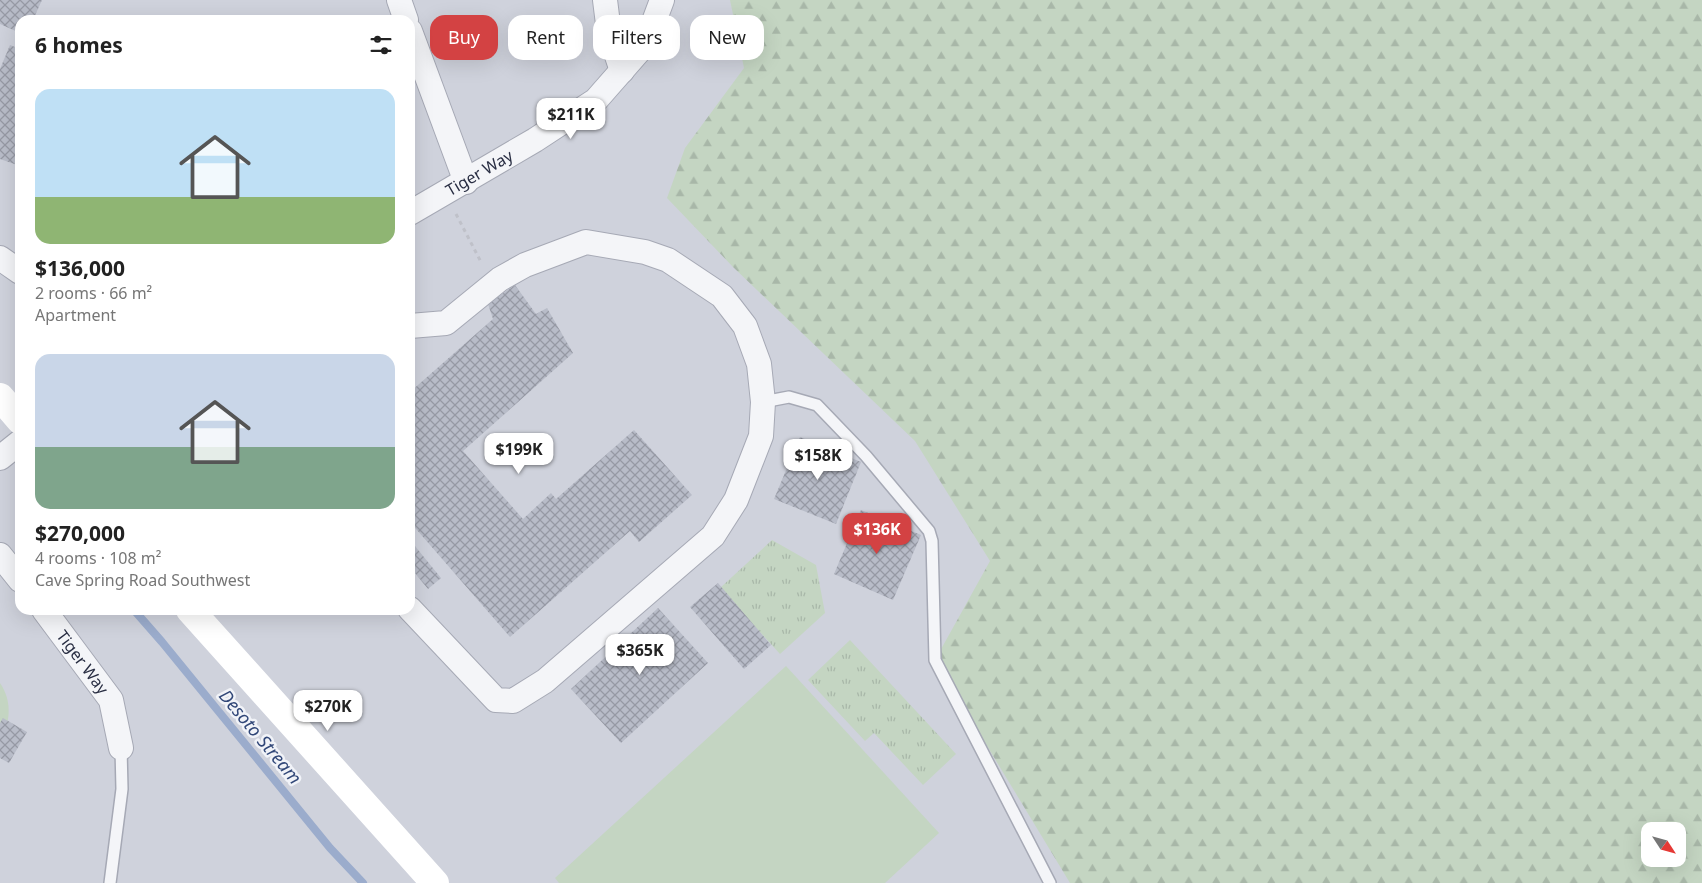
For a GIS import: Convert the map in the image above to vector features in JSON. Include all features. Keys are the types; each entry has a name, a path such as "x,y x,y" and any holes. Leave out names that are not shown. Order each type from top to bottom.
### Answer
{"street":[{"path":"399,0 404,15"},
{"path":"604,0 609,32 622,71"},
{"name":"Tiger Way","path":"415,210 466,182 596,100 646,43 662,0"},
{"path":"415,44 466,182"},
{"path":"415,326 446,323 500,279 525,265 586,242 645,252 668,260 722,296 745,326 759,364 763,402 761,436 736,500 713,536 545,681 513,701 496,700 415,614"},
{"path":"0,258 15,268"},
{"path":"0,397 15,414"},
{"path":"0,458 15,446"},
{"path":"0,556 15,574"},
{"name":"Tiger Way","path":"48,615 111,700 121,748"},
{"path":"194,615 435,883"}],"lane":[{"path":"763,402 789,397 817,405 866,456 929,531 932,541 935,660 1050,883"},
{"path":"110,883 122,789 121,748"}],"path":[{"path":"452,208 482,265"}],"shaded area":[{"path":"0,0 1702,0 1702,883 0,883"}],"green space":[{"path":"730,0 1702,0 1702,883 1070,883 935,660 990,561 915,441 733,267 667,198 685,148 744,68 742,60 764,60 764,15 733,15"},
{"path":"772,540 816,565 825,613 780,654 720,588"},
{"path":"850,640 956,754 923,785 874,733 865,741 808,680"},
{"path":"786,666 939,833 885,883 559,883 555,878"},
{"path":"0,683 7,698 9,713 0,743"}],"building":[{"path":"0,0 42,0 35,15 15,15 15,31 0,24"},
{"path":"10,45 15,47 15,164 0,159 0,69"},
{"path":"515,285 536,314 547,308 573,353 463,451 523,519 551,493 556,499 634,430 692,495 639,542 630,531 510,637 415,528 415,388 493,319 488,304"},
{"path":"800,437 861,462 836,524 774,499"},
{"path":"861,510 921,535 893,600 834,574"},
{"path":"415,546 441,578 428,589 415,573"},
{"path":"718,583 771,645 744,669 690,607"},
{"path":"658,608 708,663 621,743 571,689"},
{"path":"3,718 27,732 9,763 0,758 0,723"}],"waterway":[{"name":"Desoto Stream","path":"138,615 330,848 363,883"}]}
